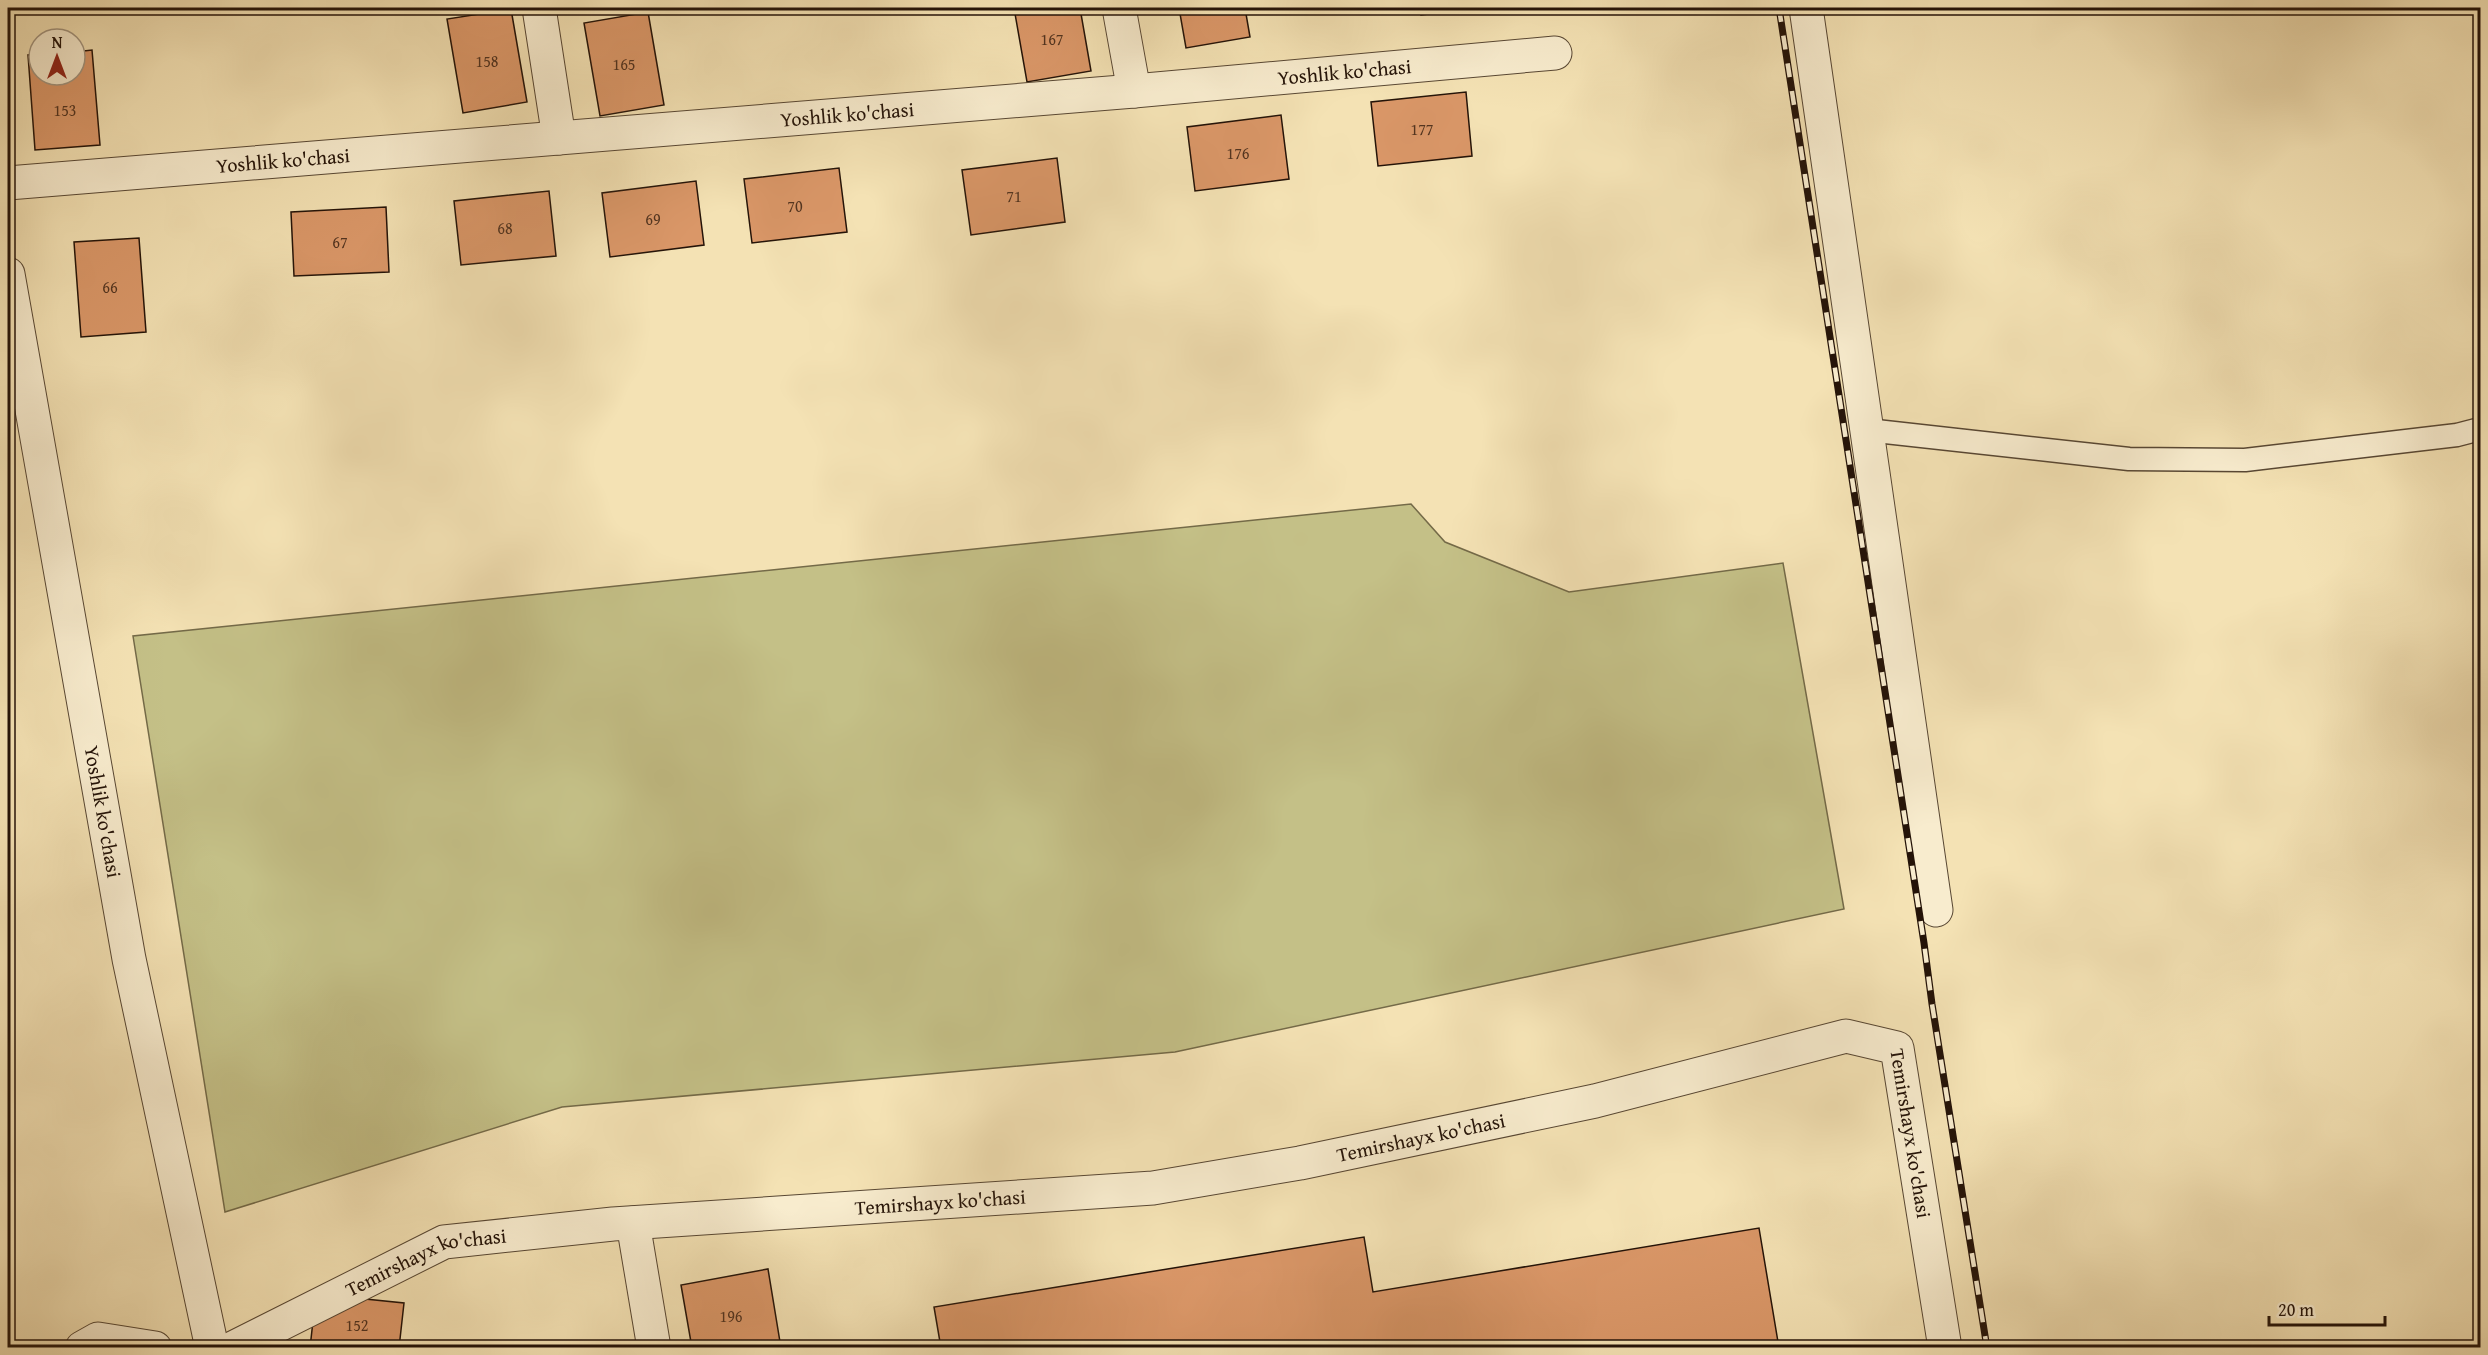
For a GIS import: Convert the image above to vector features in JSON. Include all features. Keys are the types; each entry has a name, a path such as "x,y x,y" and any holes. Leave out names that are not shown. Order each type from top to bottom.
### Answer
{"street":[{"path":"539,8 559,138"},
{"path":"1119,8 1134,91"},
{"path":"1806,8 1936,910"},
{"name":"Yoshlik ko'chasi","path":"8,183 1134,91 1555,53"},
{"name":"Yoshlik ko'chasi","path":"8,274 129,959 212,1347"},
{"name":"Temirshayx ko'chasi","path":"233,1347 444,1242 633,1222 1153,1188 1300,1163 1595,1101 1846,1036 1897,1048 1945,1347"},
{"path":"633,1222 654,1347"},
{"path":"81,1347 98,1339 154,1347"}],"lane":[{"path":"1867,430 2129,459 2245,460 2457,435 2481,429"}],"shaded area":[{"path":"1411,504 1445,542 1569,592 1783,563 1844,909 1175,1052 562,1107 225,1212 133,636"}],"building":[{"path":"1014,8 1080,8 1091,71 1027,82"},
{"path":"1179,8 1245,8 1250,37 1186,48"},
{"path":"1420,8 1482,8 1421,15"},
{"path":"511,9 527,102 463,113 447,19"},
{"path":"648,12 664,105 600,116 584,23"},
{"path":"92,50 100,145 35,150 30,87 87,87 87,51"},
{"path":"1466,92 1472,156 1378,166 1371,102"},
{"path":"1281,115 1289,179 1195,191 1187,127"},
{"path":"1057,158 1065,222 971,235 962,170"},
{"path":"839,168 847,232 752,243 744,179"},
{"path":"696,181 704,245 610,257 602,193"},
{"path":"549,191 556,256 461,265 454,201"},
{"path":"386,207 389,272 294,276 291,212"},
{"path":"139,238 146,332 81,337 74,242"},
{"path":"1759,1228 1779,1348 941,1348 934,1307 1364,1237 1373,1292"},
{"path":"768,1269 781,1348 692,1348 681,1285"},
{"path":"316,1294 404,1303 399,1348 310,1348"}],"railway":[{"path":"1779,8 1987,1348"}]}
